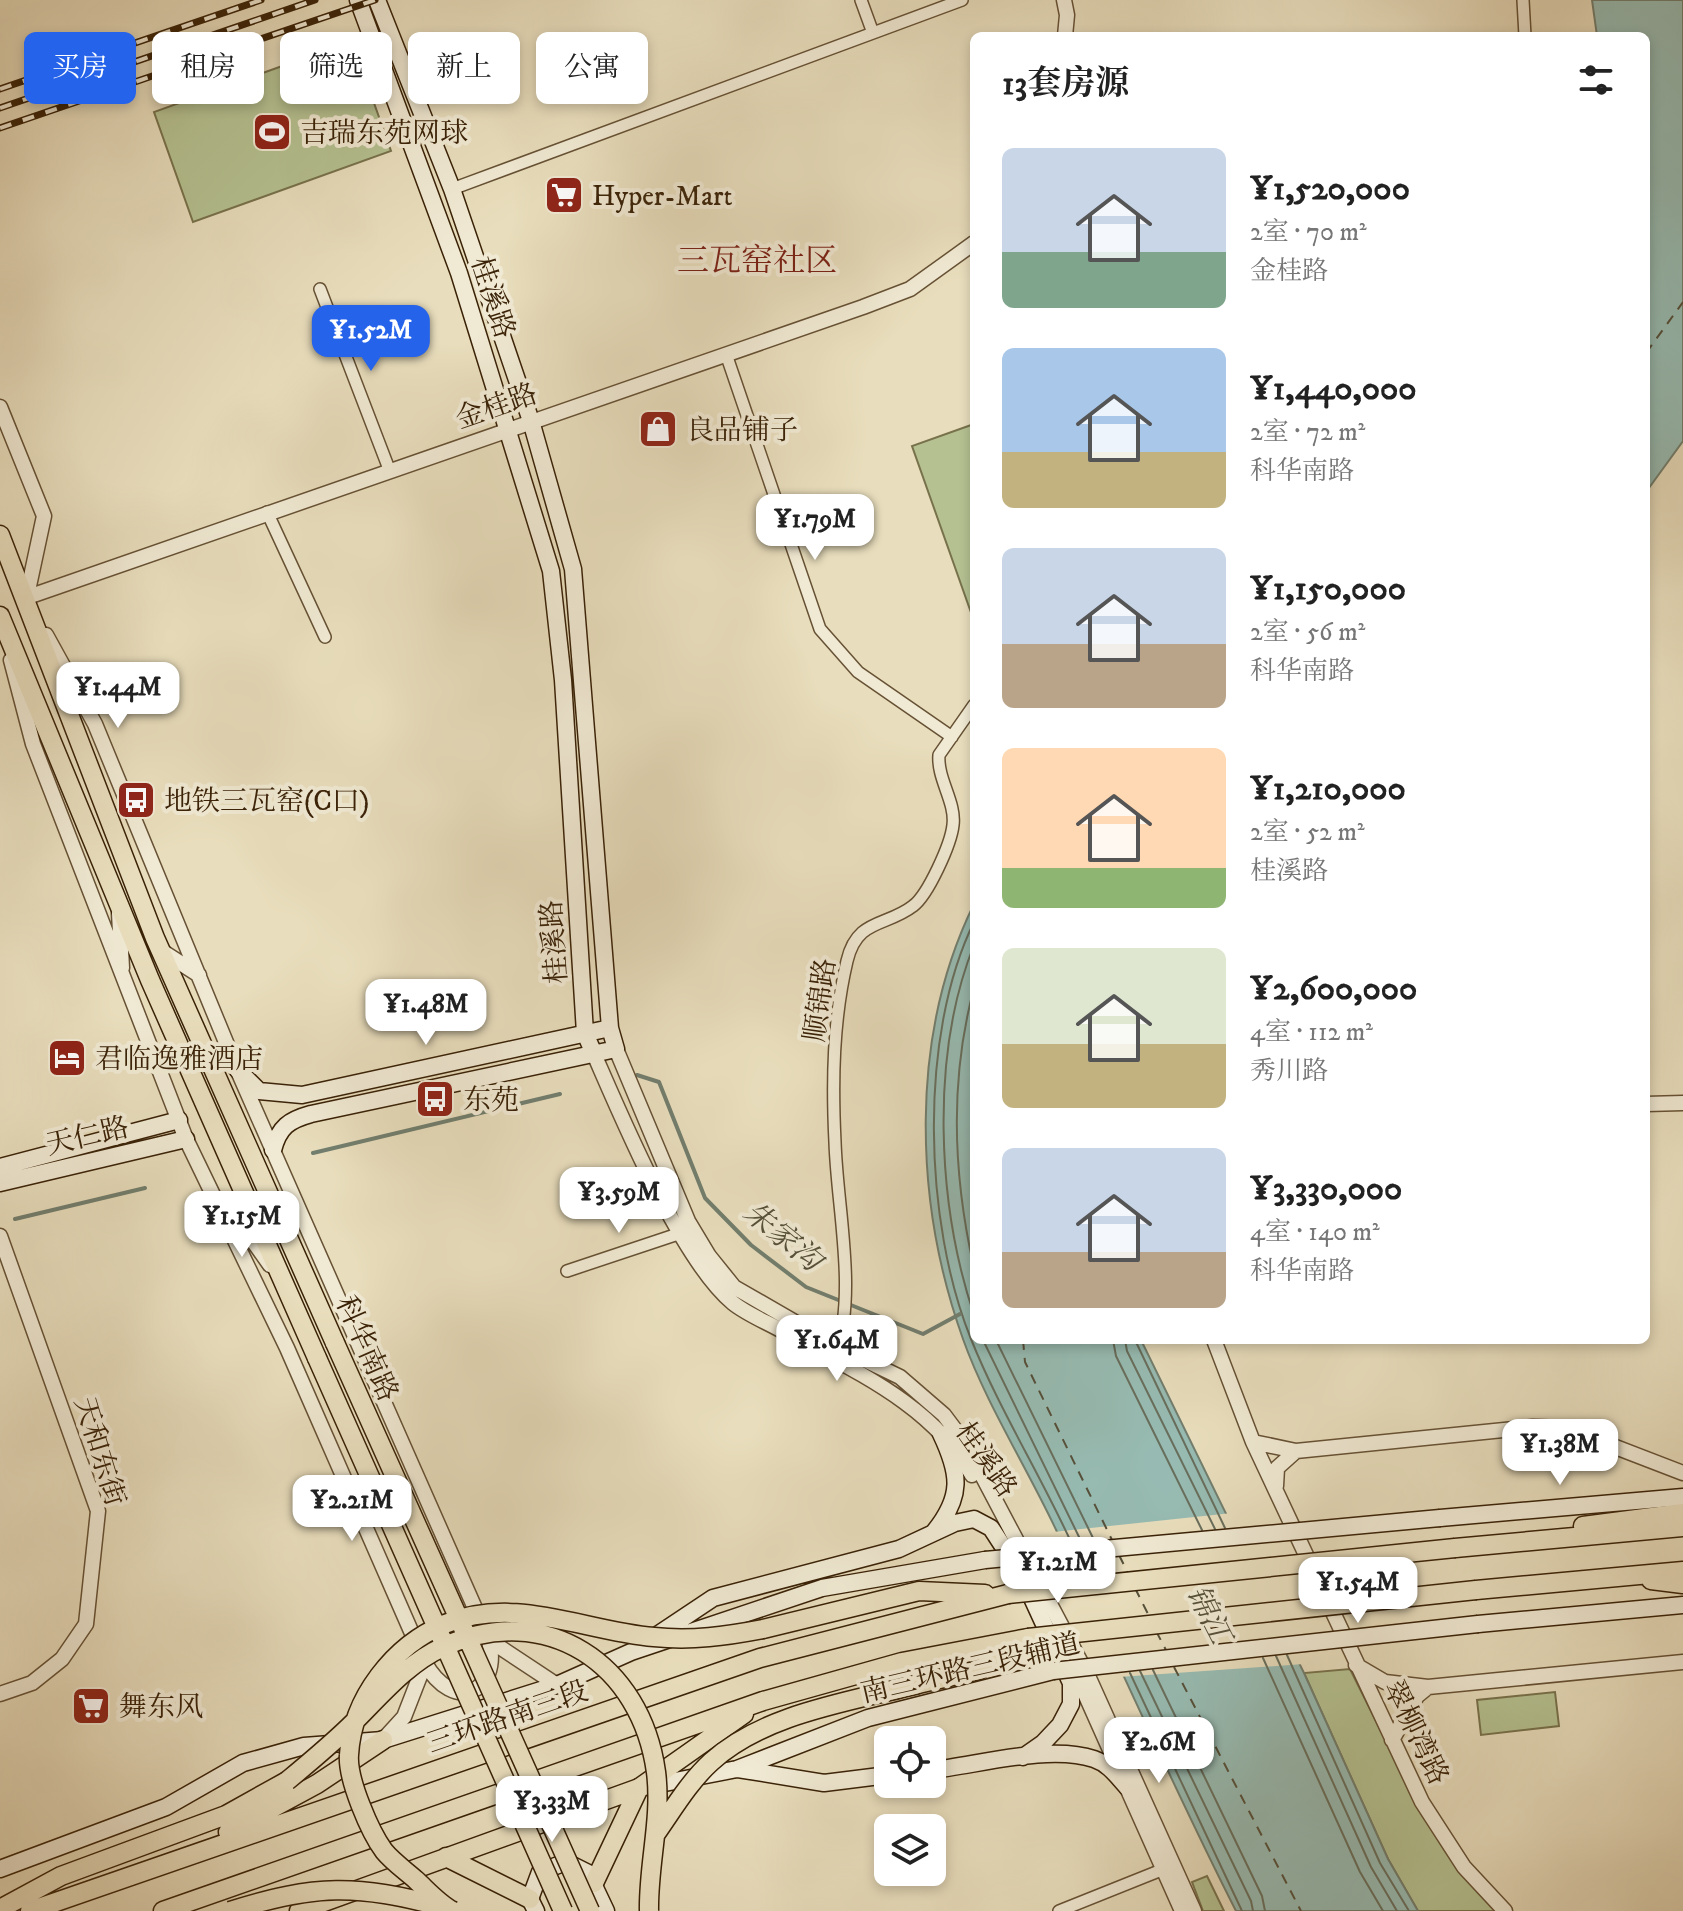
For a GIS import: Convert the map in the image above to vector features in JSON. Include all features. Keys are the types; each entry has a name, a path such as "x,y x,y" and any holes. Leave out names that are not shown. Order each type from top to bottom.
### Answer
{"main road":[{"name":"桂溪路","path":"358,0 459,273 510,428 551,571 563,680 585,1033 594,1054"},
{"name":"桂溪路","path":"377,0 452,189 531,421 573,569 610,1028 616,1049"},
{"name":"科华南路","path":"0,535 160,950 590,1911"},
{"name":"科华南路","path":"0,618 119,904 563,1911"},
{"path":"237,1069 259,1091 302,1095 610,1028"},
{"path":"273,1150 277,1134 287,1122 298,1117 616,1049"},
{"name":"天仁路","path":"0,1167 179,1120"},
{"name":"天仁路","path":"0,1183 186,1139"},
{"path":"930,1537 944,1519 957,1491 955,1464 941,1434"},
{"path":"0,1869 166,1807 243,1763 304,1746 383,1740 557,1685 631,1652 822,1588 985,1560 1683,1497"},
{"path":"1498,1544 1612,1520 1683,1513"},
{"path":"631,1652 713,1598 899,1549 955,1523 974,1519 991,1528 1021,1574 1071,1683 1071,1704 1060,1725 1043,1743 1023,1757"},
{"path":"450,1910 386,1853 370,1829 348,1757 367,1694 384,1668 411,1644 444,1624 480,1613 516,1611 651,1637 699,1640 763,1629 919,1591 1008,1594 1683,1527"},
{"path":"163,1911 763,1701 902,1662 1028,1638 1683,1571"},
{"path":"1628,1577 1683,1584"},
{"name":"三环路南三段","path":"30,1911 760,1658 1008,1594"},
{"name":"南三环路三段辅道","path":"299,1911 639,1788 737,1769 868,1718 1053,1671 1478,1624 1683,1605"},
{"path":"0,1909 61,1876 226,1815 287,1781 411,1667 442,1647 498,1633 533,1634 561,1641 588,1653 613,1673 636,1704 648,1733 657,1775 649,1911"},
{"path":"655,1835 709,1763 728,1748 786,1720 979,1670 1028,1638"},
{"path":"594,1883 639,1788 763,1701"},
{"path":"182,1857 317,1784 383,1740"},
{"path":"946,1768 1023,1757 1069,1755 1094,1759 1110,1768 1127,1787"},
{"path":"737,1769 824,1783 874,1777"},
{"path":"446,1857 533,1905 540,1872 566,1862 578,1866 594,1883 606,1911"},
{"path":"230,1911 283,1894 326,1888 391,1893 450,1910"}],"street":[{"path":"861,0 873,33"},
{"path":"452,189 962,0"},
{"path":"1064,0 1065,32"},
{"path":"1523,0 1525,32"},
{"name":"金桂路","path":"25,598 910,289 970,246"},
{"path":"320,289 389,469"},
{"path":"726,354 820,629 858,672 952,737"},
{"path":"0,407 44,516 25,598 95,724 237,1069 489,1640 494,1663 488,1677 478,1688 459,1693 445,1689 435,1681 425,1663 287,1348 186,1139 33,744 0,618"},
{"path":"267,512 325,637"},
{"name":"顺锦路","path":"836,1353 844,1291 835,1142 834,1031 847,958 852,945 869,925 903,912 924,895 954,823 938,763 939,755 970,711"},
{"path":"119,904 123,982"},
{"path":"160,950 199,975"},
{"name":"桂溪路","path":"616,1049 688,1221 709,1256 734,1287 899,1396 964,1460 1047,1609 1182,1911"},
{"name":"桂溪路","path":"594,1054 624,1122 681,1233 704,1270 733,1303 836,1353 900,1377 944,1415 985,1478 1088,1676 1194,1911"},
{"path":"1650,1104 1683,1103"},
{"path":"290,1241 298,1206"},
{"path":"221,1213 253,1241 285,1285"},
{"path":"567,1271 681,1233"},
{"name":"天和东街","path":"0,1236 98,1511 86,1624 62,1659 32,1683 0,1694"},
{"name":"翠柳湾路","path":"1216,1344 1253,1442 1355,1665 1422,1802 1464,1867 1505,1911"},
{"path":"1253,1442 1296,1451 1533,1427 1566,1428 1683,1473"},
{"path":"1276,1491 1277,1468 1296,1451"},
{"path":"489,1640 557,1685"},
{"path":"1355,1665 1385,1682 1428,1687 1683,1662"},
{"path":"383,1740 404,1717 425,1663"},
{"path":"1392,1740 1417,1696 1428,1687"},
{"path":"1059,1911 1164,1869"}],"green space":[{"name":"吉瑞东苑网球","path":"280,67 280,104 374,104 391,151 193,222 154,112 176,104 264,104 264,73"},
{"path":"970,425 970,610 912,446"},
{"path":"1350,1669 1400,1769 1497,1911 1418,1911 1388,1859 1304,1673"},
{"path":"1555,1692 1559,1726 1481,1735 1477,1700"},
{"path":"1207,1876 1224,1911 1203,1911 1192,1882"}],"water":[{"path":"1592,0 1683,0 1683,441 1650,486 1650,32 1596,32"},
{"name":"锦江","path":"970,914 970,1344 1143,1344 1304,1673 1388,1859 1418,1911 1236,1911 1058,1534 972,1363 947,1286 935,1232 928,1176 926,1120 929,1064 938,1008 953,955"}],"pier":[{"path":"1232,1513 1304,1664 1119,1677 1053,1532"}],"waterway":[{"name":"朱家沟","path":"637,1075 659,1082 705,1198 751,1245 806,1287 923,1334 960,1314"},
{"name":"朱家沟","path":"313,1153 560,1094"},
{"name":"朱家沟","path":"15,1219 145,1188"}],"ferry route":[{"path":"1650,347 1683,302"},
{"path":"1023,1344 1025,1362 1113,1542"},
{"path":"1119,1555 1129,1575"},
{"path":"1135,1588 1150,1618"},
{"path":"1156,1631 1166,1650"},
{"path":"1174,1667 1301,1911"}],"railway":[{"path":"0,89 261,0"},
{"path":"0,108 315,0"},
{"path":"0,128 375,0"}],"place":[{"name":"吉瑞东苑网球","path":"272,132"},
{"name":"Hyper-Mart","path":"564,195"},
{"name":"良品铺子","path":"658,429"},
{"name":"地铁三瓦窑(C口)","path":"136,800"},
{"name":"君临逸雅酒店","path":"67,1058"},
{"name":"东苑","path":"435,1099"},
{"name":"舞东风","path":"91,1706"}],"district":[{"name":"三瓦窑社区","path":"757,260"}]}
